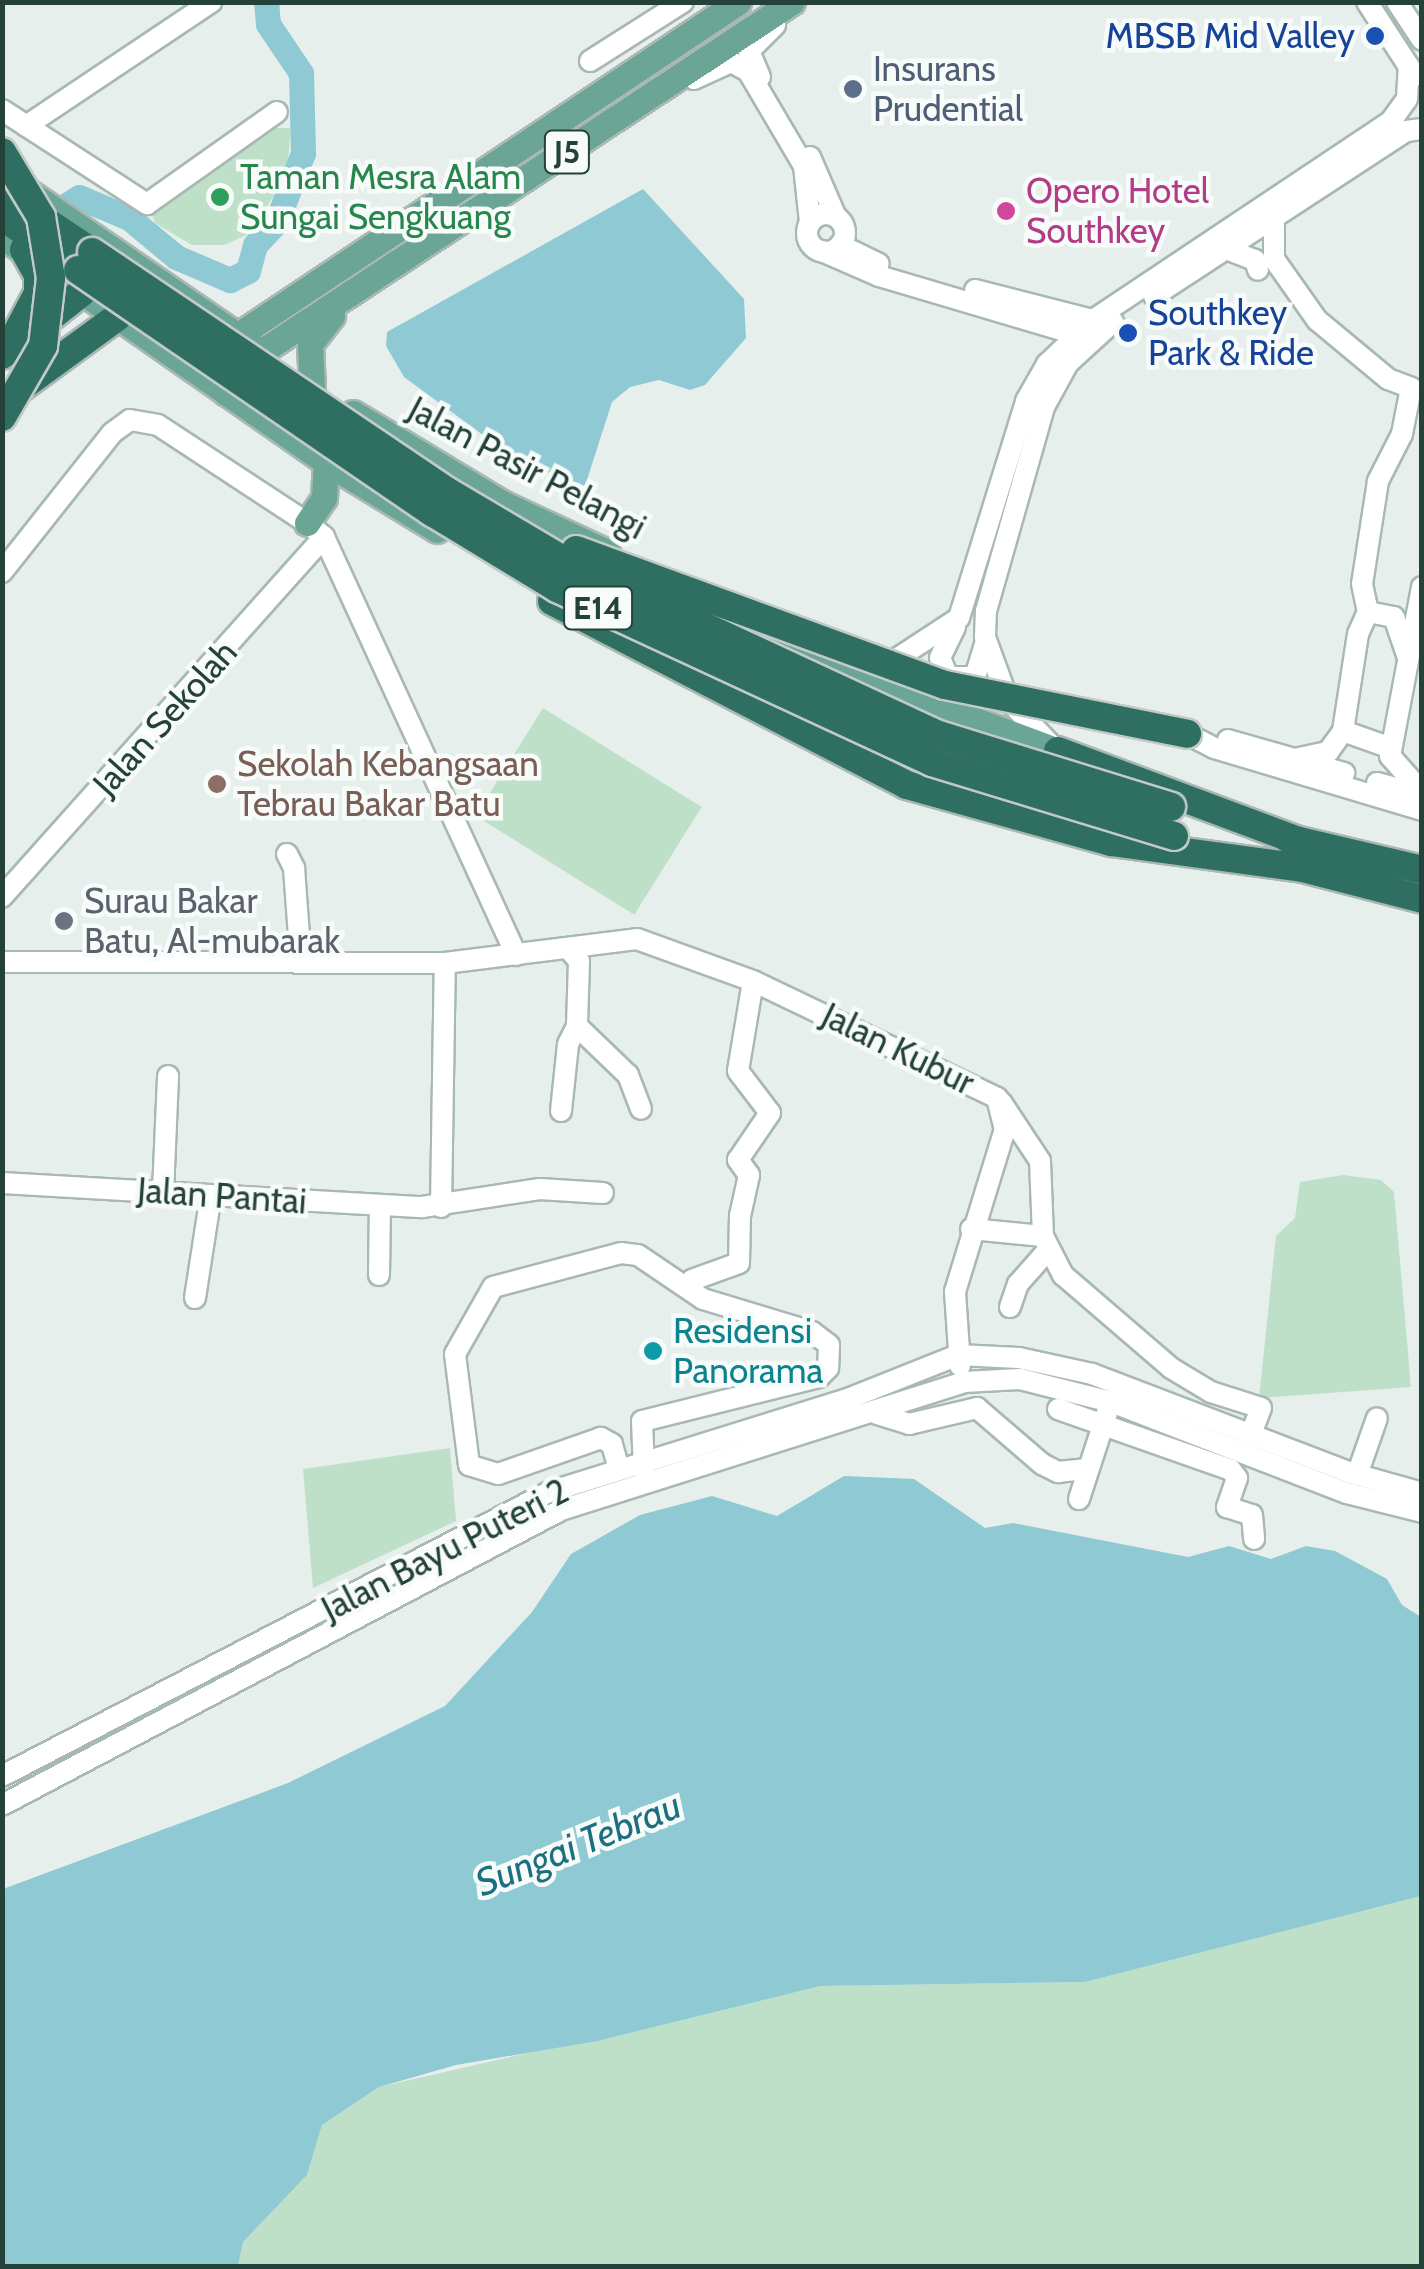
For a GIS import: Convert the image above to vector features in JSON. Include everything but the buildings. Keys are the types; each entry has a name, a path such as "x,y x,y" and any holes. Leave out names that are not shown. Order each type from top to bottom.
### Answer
{"highway":[{"path":"2,152 41,218 52,278 43,346 2,417"},
{"name":"E14","path":"7,182 508,528 760,656 939,735 1171,807 1422,899"},
{"name":"E14","path":"2,216 432,512 557,588 932,762 1174,836 1422,870"},
{"path":"3,354 38,293 38,275 13,243"},
{"path":"3,354 72,286 115,251"},
{"path":"2,400 117,317 152,276"},
{"path":"508,528 724,600 945,685 1186,734"},
{"path":"552,601 907,785 1111,842 1303,855"},
{"path":"1058,751 1303,855"}],"main road":[{"name":"J5","path":"200,375 236,332 738,2"},
{"name":"J5","path":"226,393 262,352 792,2"},
{"name":"Jalan Pasir Pelangi","path":"7,182 236,332 312,388 502,503 862,678 1058,751"},
{"path":"13,243 326,462 552,601"},
{"path":"312,388 307,353 313,336 374,280"},
{"path":"208,314 242,312 301,288"},
{"path":"316,530 324,498 326,462"}],"street":[{"path":"26,126 210,2"},
{"path":"590,61 683,2"},
{"path":"804,2 749,51 828,190 846,232 831,248"},
{"path":"1367,2 1422,86"},
{"path":"1398,2 1422,40"},
{"path":"658,92 730,62 748,71 804,166 810,222 808,241 901,270 1093,320"},
{"path":"1409,66 1408,99 1392,121 1093,320 1046,364 1026,401 960,618 940,658 948,676 963,681 979,674 1044,407 1068,363 1099,332 1406,131 1422,129"},
{"path":"2,110 147,204 277,112"},
{"path":"810,222 826,213 836,216"},
{"path":"1274,218 1274,259 1317,320 1388,379 1411,388 1402,434 1378,482 1362,584 1368,612 1358,634 1343,731 1328,752 1299,758"},
{"path":"831,248 879,276 1075,334"},
{"path":"1226,249 1250,256 1258,270"},
{"path":"2,572 112,434 130,420 158,425 316,530 516,954"},
{"name":"Jalan Sekolah","path":"2,897 316,530"},
{"path":"1422,587 1391,748 1392,764 1422,793"},
{"path":"1368,612 1394,617 1408,662"},
{"path":"862,678 960,618"},
{"path":"985,637 1008,700 1058,751"},
{"path":"1343,731 1391,748"},
{"path":"1186,734 1299,758 1422,793"},
{"path":"1186,734 1214,748 1422,810"},
{"path":"287,854 301,963"},
{"name":"Jalan Kubur","path":"2,962 445,964 637,939 753,981 998,1098 1004,1128 955,1292 958,1355 964,1382"},
{"path":"560,1111 568,1044 577,1026 579,961 568,948"},
{"path":"441,1207 445,964"},
{"path":"692,1280 739,1263 749,1176 738,1160 770,1113 738,1071 753,981"},
{"path":"577,1026 628,1075 641,1109"},
{"path":"163,1192 168,1076"},
{"path":"998,1098 1040,1161 1046,1243 1082,1296 1170,1368 1211,1392 1261,1408 1250,1436"},
{"name":"Jalan Pantai","path":"2,1183 380,1206 441,1207 540,1189 603,1193"},
{"path":"195,1298 210,1195"},
{"path":"380,1206 380,1275"},
{"path":"972,1229 1046,1243"},
{"path":"1010,1307 1018,1284 1046,1243"},
{"path":"619,1469 612,1444 601,1438 498,1474 469,1465 455,1354 493,1287 622,1253 638,1255 702,1298 812,1332 829,1345 828,1368 818,1378 642,1421 645,1460 638,1484"},
{"name":"Jalan Bayu Puteri 2","path":"2,1776 549,1492 850,1398 958,1355 1020,1358 1092,1374 1357,1475 1422,1493"},
{"name":"Jalan Bayu Puteri 2","path":"2,1805 561,1510 876,1414 964,1382 1020,1380 1111,1402 1347,1492 1422,1512"},
{"path":"1080,1499 1086,1469 1111,1402"},
{"path":"876,1414 909,1424 977,1408 1042,1464 1058,1472 1086,1469"},
{"path":"1058,1410 1231,1470 1236,1478 1228,1507 1252,1515 1254,1539"},
{"path":"1357,1475 1376,1418"}],"green space":[{"name":"Taman Mesra Alam Sungai Sengkuang","path":"271,128 291,128 288,161 280,186 249,234 224,245 192,245 155,223 150,208"},
{"path":"543,708 702,807 634,915 476,816"},
{"path":"1343,1175 1381,1180 1394,1192 1411,1387 1259,1398 1276,1236 1295,1218 1300,1182"},
{"path":"450,1448 456,1521 313,1588 303,1469"},
{"path":"1421,1896 1421,2266 238,2266 243,2242 307,2175 322,2125 379,2087 820,1986 1085,1982"}],"water":[{"path":"643,189 744,299 746,338 705,385 690,390 659,380 630,387 612,402 585,486 520,462 404,377 386,346 387,332"},
{"name":"Sungai Tebrau","path":"844,1476 914,1479 985,1528 1013,1523 1188,1557 1229,1546 1271,1559 1306,1546 1335,1551 1387,1579 1402,1605 1421,1617 1421,1896 1085,1982 820,1986 597,2041 456,2065 379,2087 322,2125 307,2175 243,2242 238,2266 3,2266 3,1889 288,1783 445,1706 532,1612 571,1554 640,1515 712,1496 777,1516"}],"waterway":[{"path":"68,204 79,197 129,218 176,257 230,280 248,271 255,245 277,221 303,153 301,73 268,24 266,2"}],"place":[{"name":"MBSB Mid Valley","path":"1375,36"},
{"name":"Insurans Prudential","path":"853,89"},
{"name":"Taman Mesra Alam Sungai Sengkuang","path":"220,197"},
{"name":"Opero Hotel Southkey","path":"1006,211"},
{"name":"Southkey Park & Ride","path":"1128,333"},
{"name":"Sekolah Kebangsaan Tebrau Bakar Batu","path":"217,784"},
{"name":"Surau Bakar Batu, Al-mubarak","path":"64,921"},
{"name":"Residensi Panorama","path":"653,1351"}]}
